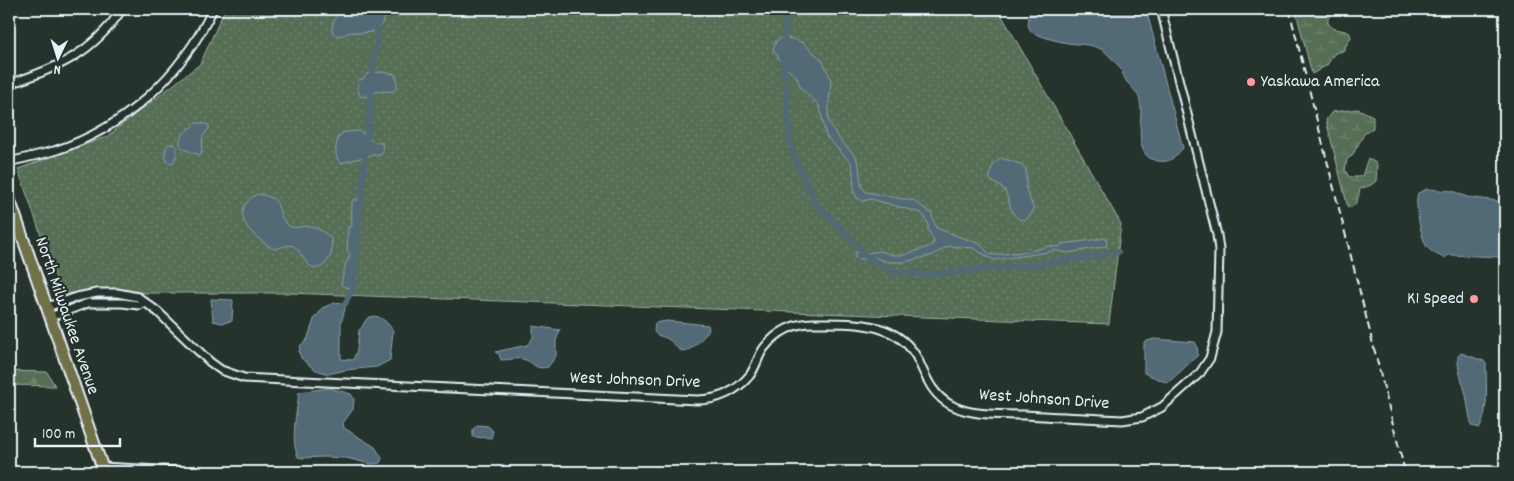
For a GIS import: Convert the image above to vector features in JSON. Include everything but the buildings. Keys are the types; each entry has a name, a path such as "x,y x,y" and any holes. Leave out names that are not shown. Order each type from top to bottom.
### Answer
{"main road":[{"name":"North Milwaukee Avenue","path":"9,198 103,470"}],"street":[{"path":"9,84 49,69 81,53 105,32 122,9"},
{"path":"9,162 53,151 72,144 114,122 138,106 164,82 179,64 192,47 213,9"},
{"name":"West Johnson Drive","path":"48,312 78,297 102,293 133,296 141,299 143,303 158,312 210,362 221,370 244,378 705,400 723,395 740,384 751,373 764,349 776,336 790,327 811,323 875,326 895,334 905,342 935,393 954,407 982,413 1122,420 1142,417 1162,407 1200,373 1210,358 1217,332 1219,250 1217,235 1161,9"},
{"path":"103,470 198,472"}],"green space":[{"path":"225,9 998,9 1121,224 1109,324 288,293 61,293 18,169 106,137 200,64"},
{"path":"1298,9 1338,9 1339,13 1332,14 1328,18 1328,23 1332,28 1349,32 1351,37 1343,51 1335,53 1327,65 1312,74 1296,12"},
{"path":"1358,109 1373,116 1373,128 1364,134 1352,156 1347,159 1345,170 1349,177 1362,176 1368,158 1377,164 1376,181 1360,189 1356,203 1348,208 1326,120 1332,112"},
{"path":"9,371 47,372 55,386 9,385"}],"water":[{"path":"341,9 389,9 379,29 367,33 349,32 345,35 338,35 334,34 332,26"},
{"path":"1030,9 1146,9 1183,148 1178,154 1166,161 1150,158 1144,152 1141,145 1141,108 1139,98 1119,67 1106,53 1097,47 1058,41 1031,32 1028,25"},
{"path":"781,38 793,39 803,43 822,60 831,79 829,123 840,140 855,156 859,165 861,186 866,192 913,200 931,213 936,228 980,244 989,254 1032,251 1048,246 1059,247 1062,244 1106,238 1107,246 1068,253 1053,250 994,260 973,248 948,246 933,255 904,262 854,257 856,252 880,251 894,255 904,255 928,247 934,243 933,238 928,230 927,221 921,213 871,199 863,201 857,198 854,192 851,163 826,136 819,105 801,88 796,76 787,69 773,50 776,41"},
{"path":"383,72 395,74 396,89 393,91 376,92 361,97 357,89 359,80 363,79 368,73"},
{"path":"196,123 209,125 209,129 203,136 201,155 186,150 180,143 182,136"},
{"path":"360,131 374,142 382,143 383,151 381,155 372,155 341,163 336,155 338,137 344,132"},
{"path":"168,144 175,145 177,152 174,162 168,163 165,154"},
{"path":"1001,158 1020,164 1026,169 1026,189 1034,210 1027,219 1020,220 1016,217 1004,189 990,180 992,167"},
{"path":"1427,189 1453,191 1467,197 1505,202 1505,257 1449,255 1444,258 1429,249 1420,229 1417,204 1418,193"},
{"path":"257,194 267,196 276,202 283,220 288,225 295,228 314,227 331,238 332,249 328,261 319,268 315,268 306,262 293,246 274,249 251,232 243,217 243,209 248,201"},
{"path":"354,199 363,202 361,220 357,228 360,231 358,251 354,259 357,261 357,268 350,288 344,287 341,284 346,262 350,255 347,250 348,228 352,226 352,202"},
{"path":"211,299 233,300 232,321 222,323 213,321"},
{"path":"334,303 345,304 341,323 341,359 353,360 357,350 359,330 366,320 374,316 385,321 393,331 390,360 377,367 328,374 314,369 301,358 300,346 307,340 315,317 322,308"},
{"path":"667,321 708,325 709,330 692,348 684,351 680,350 668,339 654,332 655,323"},
{"path":"533,326 560,330 556,341 556,356 548,367 538,367 523,359 501,360 499,354 495,352 527,345 533,338"},
{"path":"1154,339 1195,342 1198,355 1168,383 1144,373 1144,342"},
{"path":"1461,353 1484,361 1486,364 1486,405 1480,428 1472,426 1458,366 1458,356"},
{"path":"330,388 351,394 354,399 353,409 343,423 344,428 375,447 382,458 380,463 371,464 346,458 298,457 294,433 299,392"},
{"path":"477,425 488,426 493,431 491,438 473,437 473,429"}],"waterway":[{"path":"345,304 353,287 379,9"},
{"path":"784,46 786,9"},
{"path":"783,56 793,154 814,201 866,256 884,267 897,272 928,275 1040,264 1118,252"}],"railway":[{"path":"1289,9 1405,472"}],"place":[{"name":"Yaskawa America","path":"1251,82"},
{"name":"K1 Speed","path":"1474,299"}]}
